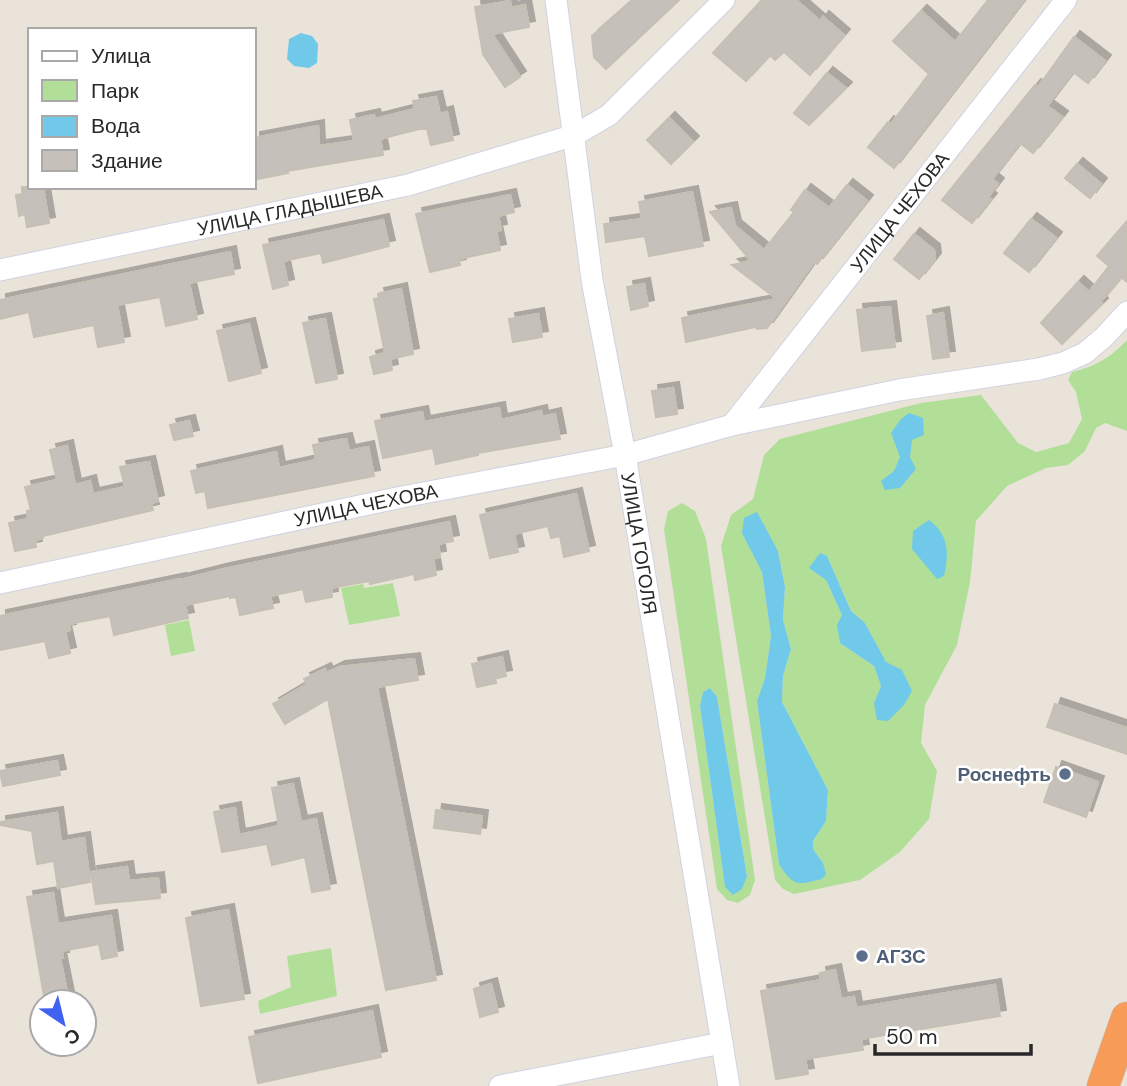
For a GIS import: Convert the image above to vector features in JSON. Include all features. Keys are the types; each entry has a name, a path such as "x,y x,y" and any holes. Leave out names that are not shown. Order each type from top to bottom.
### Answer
{"highway":[{"path":"1103,1086 1127,1018"}],"street":[{"name":"УЛИЦА ГОГОЛЯ","path":"556,0 593,280 625,455 729,1086"},
{"name":"УЛИЦА ГЛАДЫШЕВА","path":"0,270 408,185 575,135 609,115 724,0"},
{"name":"УЛИЦА ЧЕХОВА","path":"732,425 1066,0"},
{"name":"УЛИЦА ЧЕХОВА","path":"0,583 397,498 625,455 732,425 898,390 1063,363 1085,353 1127,312"},
{"path":"500,1086 722,1043"}],"green space":[{"path":"1127,340 1127,431 1105,423 1096,428 1085,451 1068,465 1046,468 1007,486 976,521 970,582 957,645 925,705 921,743 937,771 929,819 900,852 860,880 794,894 783,889 775,880 721,546 731,515 753,499 764,455 780,439 921,403 981,395 1018,443 1036,452 1069,443 1082,419 1076,392 1068,380 1072,372 1102,360","holes":["778,551 785,587 783,620 791,649 783,676 782,702 828,790 826,821 813,841 813,849 823,863 779,864 757,701 765,678 771,636 762,572","827,556 851,611 865,623 886,663 902,671 874,703 881,686 874,666 840,643 842,615 826,580"]},
{"path":"682,503 695,511 706,539 755,880 750,895 738,903 727,900 717,889 664,529 668,511","holes":["710,688 717,697 747,876 734,895 725,887 700,706 703,692"]},
{"path":"393,583 400,616 349,625 341,588 363,584 364,588"},
{"path":"189,620 195,651 171,656 165,625"},
{"path":"331,948 337,996 260,1014 258,1001 291,987 287,956"}],"water":[{"path":"301,33 312,36 318,44 317,63 309,68 294,66 287,59 289,39"},
{"path":"909,413 923,418 924,435 912,440 910,457 916,469 900,488 885,490 881,481 894,471 900,457 891,433"},
{"path":"757,512 778,551 785,587 783,620 791,649 783,676 782,702 828,790 826,821 813,841 813,849 823,863 826,874 822,879 802,883 788,877 779,864 757,701 765,678 771,636 762,572 742,533 744,518"},
{"path":"929,520 936,526 946,545 944,576 937,579 912,549 913,531"},
{"path":"820,553 827,556 851,611 865,623 886,662 902,670 912,691 904,705 888,721 877,720 874,703 881,686 874,666 840,643 837,625 842,615 826,580 809,568"},
{"path":"710,688 717,697 747,876 742,889 733,895 725,887 700,706 703,692"}],"building":[{"path":"633,0 679,0 606,69 594,57 592,36"},
{"path":"762,0 796,0 820,21 823,17 844,35 810,75 784,52 775,60 770,55 746,81 713,53"},
{"path":"988,0 1024,0 894,168 868,147 888,122 891,124 929,74 893,41 921,11 955,42"},
{"path":"510,1 511,8 525,5 529,27 492,34 520,77 505,87 483,54 475,7"},
{"path":"1074,37 1105,61 1088,83 1073,72 1047,106 1062,117 1033,153 1020,143 992,179 998,184 988,197 991,199 972,223 942,200 1035,85 1038,87"},
{"path":"827,73 846,88 809,125 794,113"},
{"path":"436,97 440,114 447,112 453,140 431,145 427,129 419,129 380,139 383,155 287,171 288,173 257,179 256,138 318,126 319,146 354,141 350,120 374,115 375,119 415,109 413,101"},
{"path":"669,118 693,142 671,164 647,140"},
{"path":"1077,164 1101,184 1090,198 1065,178"},
{"path":"847,185 867,201 817,264 814,262 767,328 755,327 686,342 682,318 777,299 732,265 751,261 710,212 731,208 735,226 764,250 794,212 791,210 805,190 829,208"},
{"path":"22,187 43,189 49,223 27,227 25,214 19,216 16,195 23,194"},
{"path":"692,192 703,246 649,256 645,236 606,242 604,224 642,219 639,202"},
{"path":"510,195 514,212 498,216 501,230 496,231 500,250 459,259 460,265 430,272 416,214"},
{"path":"1031,219 1056,238 1029,272 1004,253"},
{"path":"383,220 389,246 323,263 321,253 283,261 288,285 273,289 263,245"},
{"path":"1127,221 1127,282 1121,277 1100,302 1102,304 1062,344 1041,323 1078,282 1089,292 1109,266 1097,256"},
{"path":"914,234 934,250 935,259 919,279 894,259"},
{"path":"230,252 234,274 189,283 197,319 166,326 160,297 117,305 124,342 98,347 94,325 34,337 29,312 0,319 0,300"},
{"path":"644,284 648,306 631,310 627,287"},
{"path":"401,289 413,354 390,359 392,370 374,374 370,357 385,353 374,299 379,298 378,294"},
{"path":"890,307 895,347 862,351 857,310"},
{"path":"943,313 949,357 933,359 927,316"},
{"path":"538,314 542,337 513,342 509,319"},
{"path":"325,319 337,379 316,383 303,323"},
{"path":"249,324 261,373 229,381 217,331"},
{"path":"673,388 677,414 656,417 652,391"},
{"path":"499,408 501,420 541,411 542,417 555,414 560,439 478,453 436,464 433,448 383,458 375,421 422,412 424,422"},
{"path":"189,421 193,436 174,440 170,425"},
{"path":"346,439 349,451 368,447 374,476 208,508 205,491 196,493 191,471 276,452 279,468 316,460 313,445"},
{"path":"67,446 75,485 90,481 93,494 125,487 120,467 149,462 158,501 151,503 153,510 43,536 35,540 36,547 15,551 9,523 28,519 27,511 31,510 25,487 57,480 50,450"},
{"path":"576,494 589,551 564,557 560,536 551,538 548,526 514,534 518,552 490,558 480,515"},
{"path":"449,522 453,541 438,544 440,557 433,558 436,575 415,580 414,574 370,584 369,581 331,588 332,597 306,602 303,589 270,596 273,608 240,615 236,597 230,596 185,605 188,618 114,635 110,616 69,624 70,630 65,631 70,653 49,658 45,641 0,650 0,616"},
{"path":"502,657 506,676 495,678 496,683 477,687 472,664"},
{"path":"414,659 418,680 377,687 436,980 386,990 328,699 285,724 273,704 307,684 304,679 325,669 327,673 339,667"},
{"path":"1055,704 1127,728 1127,754 1047,727"},
{"path":"57,761 60,775 3,786 0,771"},
{"path":"1056,767 1098,782 1086,817 1044,802"},
{"path":"293,784 301,822 316,819 330,889 312,892 305,857 272,865 267,844 222,852 214,812 235,808 239,835 279,826 272,788"},
{"path":"436,810 482,816 480,834 434,828"},
{"path":"57,813 61,842 84,838 90,882 58,888 54,861 37,864 32,831 0,825 0,822"},
{"path":"127,867 129,881 158,878 160,898 96,904 91,872"},
{"path":"53,893 58,924 111,916 117,956 102,959 99,944 62,951 63,958 60,958 66,988 43,988 27,897"},
{"path":"228,910 244,999 201,1006 186,918"},
{"path":"835,970 841,999 854,997 856,1008 995,985 1000,1016 861,1039 863,1050 805,1059 808,1074 776,1079 761,991 821,980 820,973"},
{"path":"491,984 498,1012 480,1017 474,989"},
{"path":"372,1011 381,1057 258,1083 249,1037"}],"place":[{"name":"Роснефть","path":"1065,774"},
{"name":"АГЗС","path":"862,956"}]}
